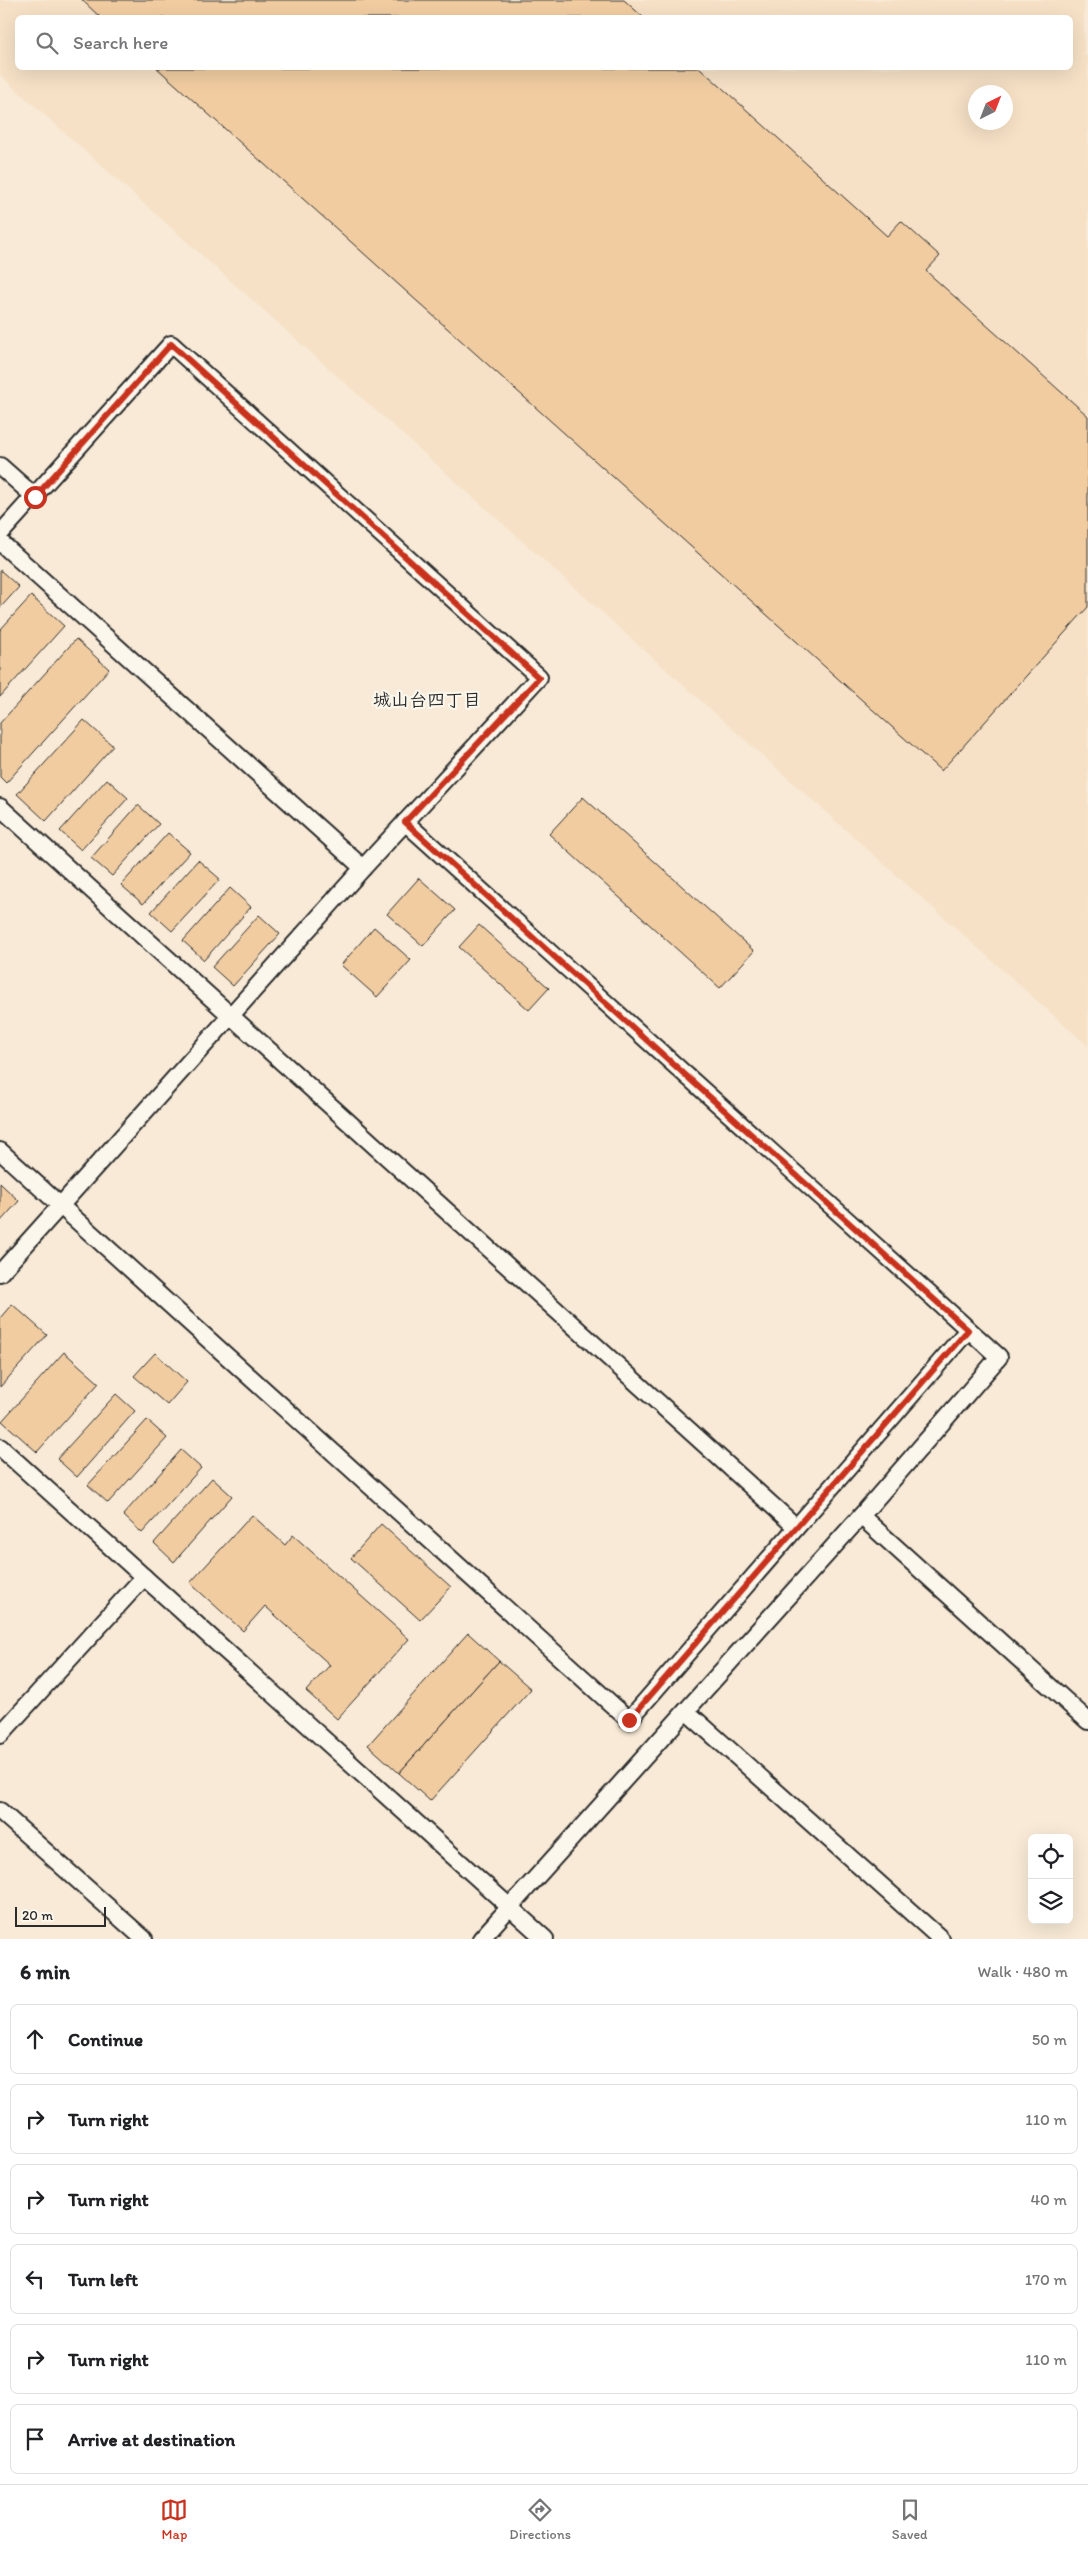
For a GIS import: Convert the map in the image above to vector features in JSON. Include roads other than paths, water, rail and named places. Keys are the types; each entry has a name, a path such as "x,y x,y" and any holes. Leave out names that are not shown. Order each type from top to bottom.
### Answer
{"lane":[{"path":"0,534 171,344 539,678 363,868 0,1273"},
{"path":"0,466 35,497"},
{"path":"0,542 363,868"},
{"path":"0,807 796,1527"},
{"path":"405,822 999,1358 861,1516 481,1939"},
{"path":"0,1151 629,1720 968,1330"},
{"path":"0,1447 545,1939"},
{"path":"861,1516 1088,1721"},
{"path":"0,1736 144,1577"},
{"path":"686,1711 941,1939"},
{"path":"0,1810 144,1939"}],"district":[{"name":"城山台四丁目","path":"427,700"}]}
